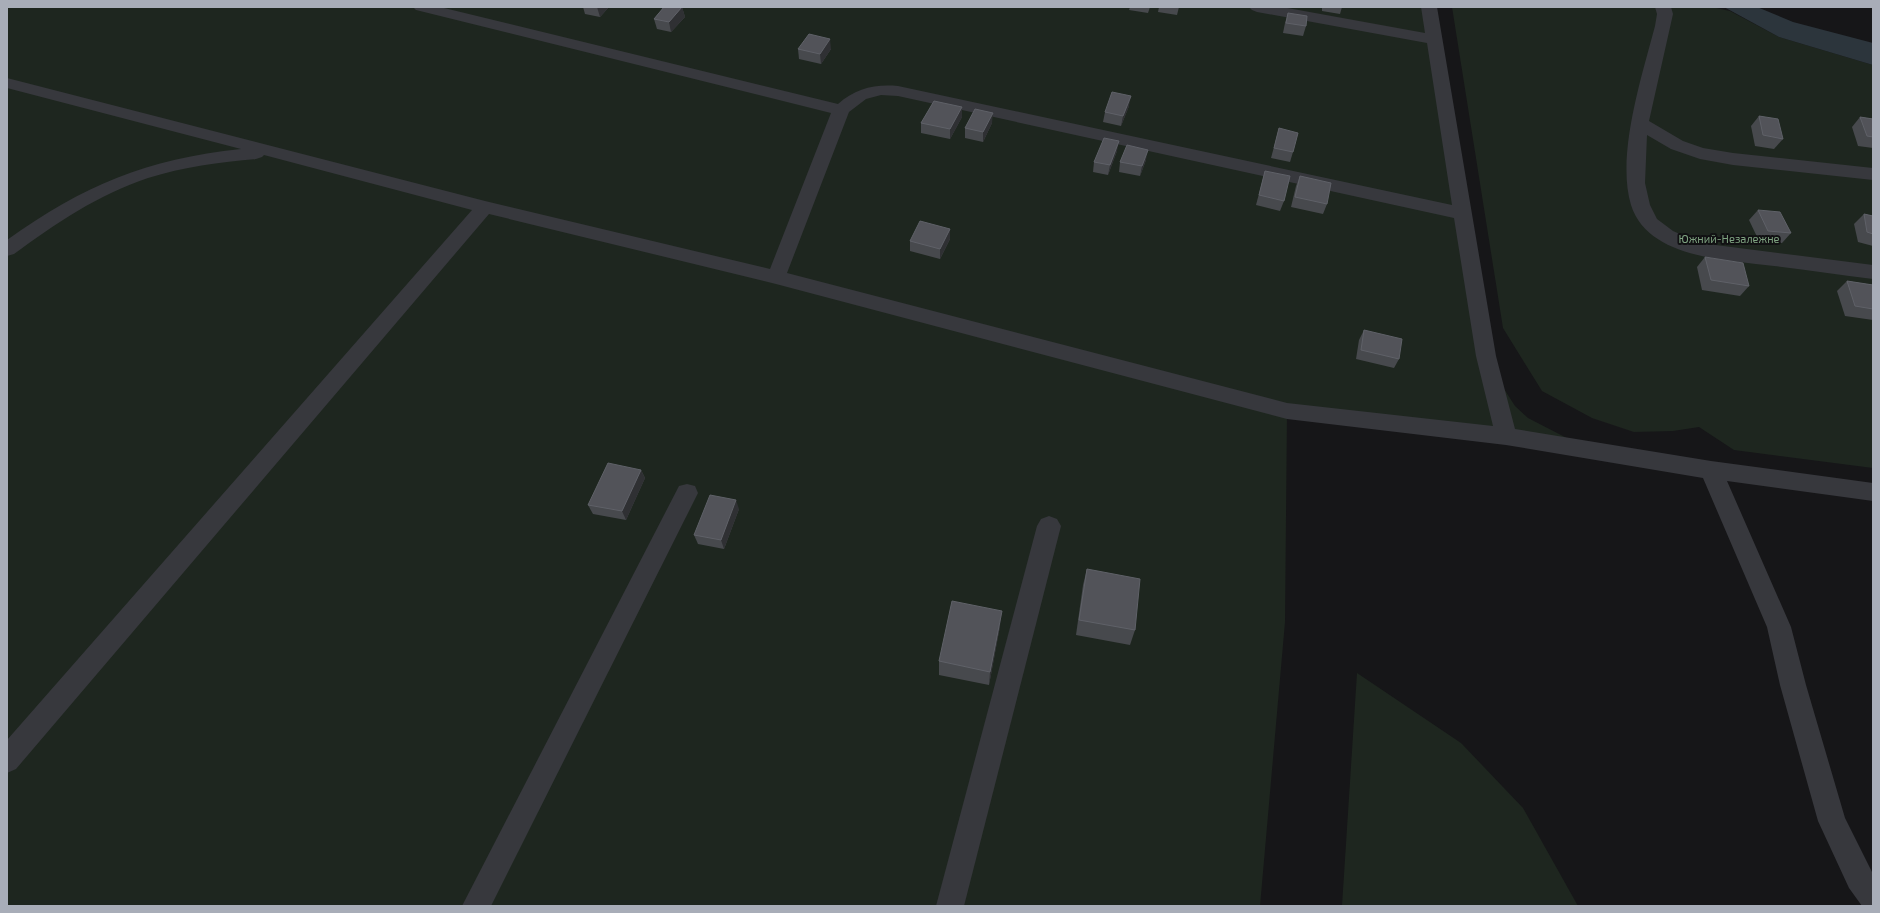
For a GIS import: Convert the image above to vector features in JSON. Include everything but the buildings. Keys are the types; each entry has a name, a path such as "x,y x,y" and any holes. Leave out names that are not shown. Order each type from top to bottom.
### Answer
{"street":[{"path":"421,7 841,110"},
{"path":"1258,7 1435,40"},
{"path":"1429,7 1461,213 1486,356 1506,436"},
{"path":"1663,7 1665,14 1664,20 1640,123 1636,177 1641,206 1650,223 1681,243 1698,249 1873,272"},
{"path":"7,83 485,208 776,277 1287,411 1506,436 1712,470 1873,492"},
{"path":"776,277 841,110 852,100 866,92 884,90 898,91 1461,213"},
{"path":"1640,123 1677,145 1700,153 1733,159 1873,174"},
{"path":"7,249 50,218 110,186 161,168 210,158 268,151"},
{"path":"7,760 485,208"},
{"path":"1712,470 1779,627 1793,685 1832,821 1859,878 1873,898"},
{"path":"476,906 687,493"},
{"path":"950,906 1049,526"}],"green space":[{"path":"7,7 1429,7 1497,378 1515,406 1528,418 1592,451 1287,412 1285,622 1260,906 7,906"},
{"name":"Южний-Незалежне","path":"1452,7 1712,7 1730,11 1779,37 1873,65 1873,468 1734,450 1699,427 1673,431 1634,432 1592,418 1542,391 1503,328"},
{"path":"1357,673 1461,743 1523,808 1578,906 1342,906"}],"shaded area":[{"path":"1724,7 1757,7 1793,22 1873,43 1873,65 1779,37"}]}
